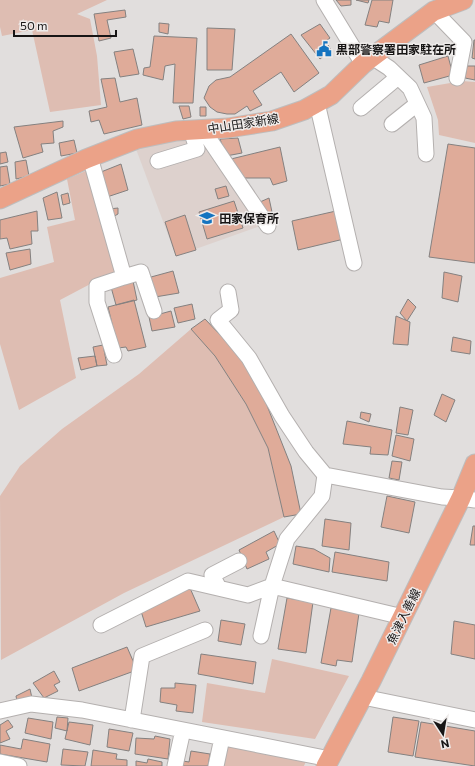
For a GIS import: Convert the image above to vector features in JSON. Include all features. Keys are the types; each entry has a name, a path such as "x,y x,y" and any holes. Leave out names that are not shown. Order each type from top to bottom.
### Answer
{"main road":[{"name":"中山田家新線","path":"0,199 90,157 137,139 176,131 228,128 272,121 304,110 331,94 368,60 434,11 463,0"},
{"name":"魚津入善線","path":"328,763 403,617 468,499 475,464"}],"street":[{"path":"324,0 368,60 389,68 410,88 424,118 426,154"},
{"path":"434,11 464,42 457,78"},
{"path":"361,108 398,77"},
{"path":"317,103 354,263"},
{"path":"392,124 417,104"},
{"path":"158,161 197,149 197,130"},
{"path":"197,130 268,226"},
{"path":"90,157 124,277"},
{"path":"114,356 97,302 97,286 142,272 154,311"},
{"path":"228,292 231,310 218,320 249,358 282,416 306,452 325,475 442,497 468,499"},
{"path":"261,636 272,586 287,539 322,496 325,475"},
{"path":"219,588 212,575 239,561"},
{"path":"101,625 188,581 248,595 272,586 403,617"},
{"path":"132,720 142,656 205,630"},
{"path":"363,697 475,720"},
{"path":"0,711 31,704 82,710 222,738 328,763"},
{"path":"175,766 183,730"},
{"path":"216,766 222,738"},
{"path":"0,762 19,766"}],"shaded area":[{"path":"0,0 107,0 77,14 90,19 97,56 101,105 50,112 32,30 2,36 0,27"},
{"path":"462,81 475,82 475,143 439,135 438,120 427,87"},
{"path":"204,137 263,225 176,256 136,149 180,139"},
{"path":"88,170 116,272 60,300 76,378 19,410 0,344 0,278 54,262 47,227 75,220 67,179"},
{"path":"191,329 215,356 246,404 268,448 284,517 124,593 1,660 0,496 20,466 62,429 139,374"},
{"path":"272,659 349,676 315,739 202,722 207,683 265,693"},
{"path":"225,746 306,761 304,766 221,766"}],"building":[{"path":"336,0 351,0 351,5 341,6"},
{"path":"356,0 369,0 368,3"},
{"path":"372,0 393,0 389,23 379,21 377,27 365,25"},
{"path":"125,10 126,17 107,20 111,38 99,41 94,14"},
{"path":"159,23 169,24 168,34 159,32"},
{"path":"320,24 330,38 326,41 331,50 320,59 301,35"},
{"path":"207,28 235,29 232,70 207,70"},
{"path":"291,34 319,73 294,92 281,72 253,91 262,105 250,111 247,106 235,114 227,114 217,112 210,107 204,98 209,86 216,80 230,77"},
{"path":"154,36 197,38 193,103 173,103 175,64 165,66 163,80 143,75 144,68 150,67"},
{"path":"475,40 475,59 472,58"},
{"path":"133,49 139,74 120,77 114,52"},
{"path":"448,56 453,75 424,83 419,65"},
{"path":"467,66 475,66 475,80 465,78"},
{"path":"115,78 120,102 137,98 142,125 104,134 99,120 91,122 89,111 107,107 101,79"},
{"path":"179,106 189,106 191,117 183,119"},
{"path":"200,107 206,107 206,116 200,116"},
{"path":"63,121 63,127 53,131 54,143 41,144 43,152 23,158 14,127"},
{"path":"238,138 242,153 226,156 220,139"},
{"path":"74,140 77,153 61,156 59,143"},
{"path":"448,144 475,148 475,263 429,257"},
{"path":"280,147 287,181 273,185 270,178 241,178 231,159"},
{"path":"6,152 8,162 0,164 0,153"},
{"path":"26,160 29,176 16,179 15,162"},
{"path":"121,164 128,190 107,197 101,172"},
{"path":"7,166 10,184 0,186 0,167"},
{"path":"226,186 229,196 218,199 215,189"},
{"path":"57,192 62,218 48,220 43,198"},
{"path":"68,193 70,203 63,205 61,195"},
{"path":"269,198 272,212 264,213 260,202"},
{"path":"234,201 243,228 207,239 199,212"},
{"path":"118,208 118,214 111,218 109,209"},
{"path":"37,211 38,231 31,231 32,244 10,249 7,238 0,239 0,220"},
{"path":"336,211 344,239 298,250 292,221"},
{"path":"185,215 196,250 176,256 165,222"},
{"path":"30,249 31,264 10,270 6,253"},
{"path":"173,271 179,293 155,297 151,277"},
{"path":"444,272 462,276 458,302 442,298"},
{"path":"133,281 137,300 116,305 111,287"},
{"path":"408,299 416,307 407,321 400,313"},
{"path":"134,300 146,347 128,351 126,347 118,348 108,307"},
{"path":"192,304 195,319 178,323 174,308"},
{"path":"171,311 175,327 152,331 149,317"},
{"path":"396,316 410,322 408,345 393,344"},
{"path":"205,319 239,355 266,403 291,466 301,514 284,517 268,448 246,404 215,356 191,329"},
{"path":"453,337 471,341 470,354 451,351"},
{"path":"103,345 107,365 97,366 93,347"},
{"path":"95,356 97,366 81,370 78,358"},
{"path":"442,394 455,400 446,422 434,415"},
{"path":"400,407 413,410 408,435 396,433"},
{"path":"361,412 371,414 369,422 360,418"},
{"path":"347,421 392,430 388,455 370,454 371,447 343,444"},
{"path":"396,435 414,439 410,461 392,456"},
{"path":"392,461 402,462 399,480 389,478"},
{"path":"387,496 415,502 409,533 381,527"},
{"path":"325,519 351,523 349,550 322,546"},
{"path":"473,526 475,526 475,545 470,545"},
{"path":"274,531 280,544 266,552 269,559 247,569 239,550"},
{"path":"296,546 314,549 330,558 329,572 293,564"},
{"path":"335,552 389,562 387,581 332,572"},
{"path":"190,588 200,611 146,627 140,608"},
{"path":"287,598 313,602 306,653 278,649"},
{"path":"331,608 359,613 352,662 337,660 336,666 321,663"},
{"path":"221,620 245,624 241,645 218,641"},
{"path":"454,621 475,625 475,659 451,654"},
{"path":"127,647 137,670 79,691 72,668"},
{"path":"201,654 256,662 253,684 198,674"},
{"path":"54,671 60,682 54,685 58,691 44,698 33,683"},
{"path":"175,683 196,685 193,713 176,711 177,705 160,702 161,688 175,688"},
{"path":"30,689 32,698 17,701 16,696"},
{"path":"57,717 68,718 67,731 55,728"},
{"path":"393,717 419,721 413,756 388,752"},
{"path":"28,718 53,722 51,739 25,733"},
{"path":"8,720 13,727 6,731 10,739 0,743 0,725"},
{"path":"69,722 93,725 90,745 65,739"},
{"path":"421,722 475,731 475,766 415,757"},
{"path":"109,729 133,733 129,751 107,747"},
{"path":"155,736 170,739 168,759 135,754 136,738 154,739"},
{"path":"23,739 50,744 47,762 0,754 0,745 21,749"},
{"path":"63,749 88,752 85,766 61,765"},
{"path":"93,750 117,754 116,759 127,760 127,766 91,766"},
{"path":"191,751 210,754 208,766 183,766 183,761 189,762"},
{"path":"148,759 162,762 162,766 136,766 136,761 147,763"}],"place":[{"name":"黒部警察署田家駐在所","path":"324,49"},
{"name":"田家保育所","path":"207,218"}]}
